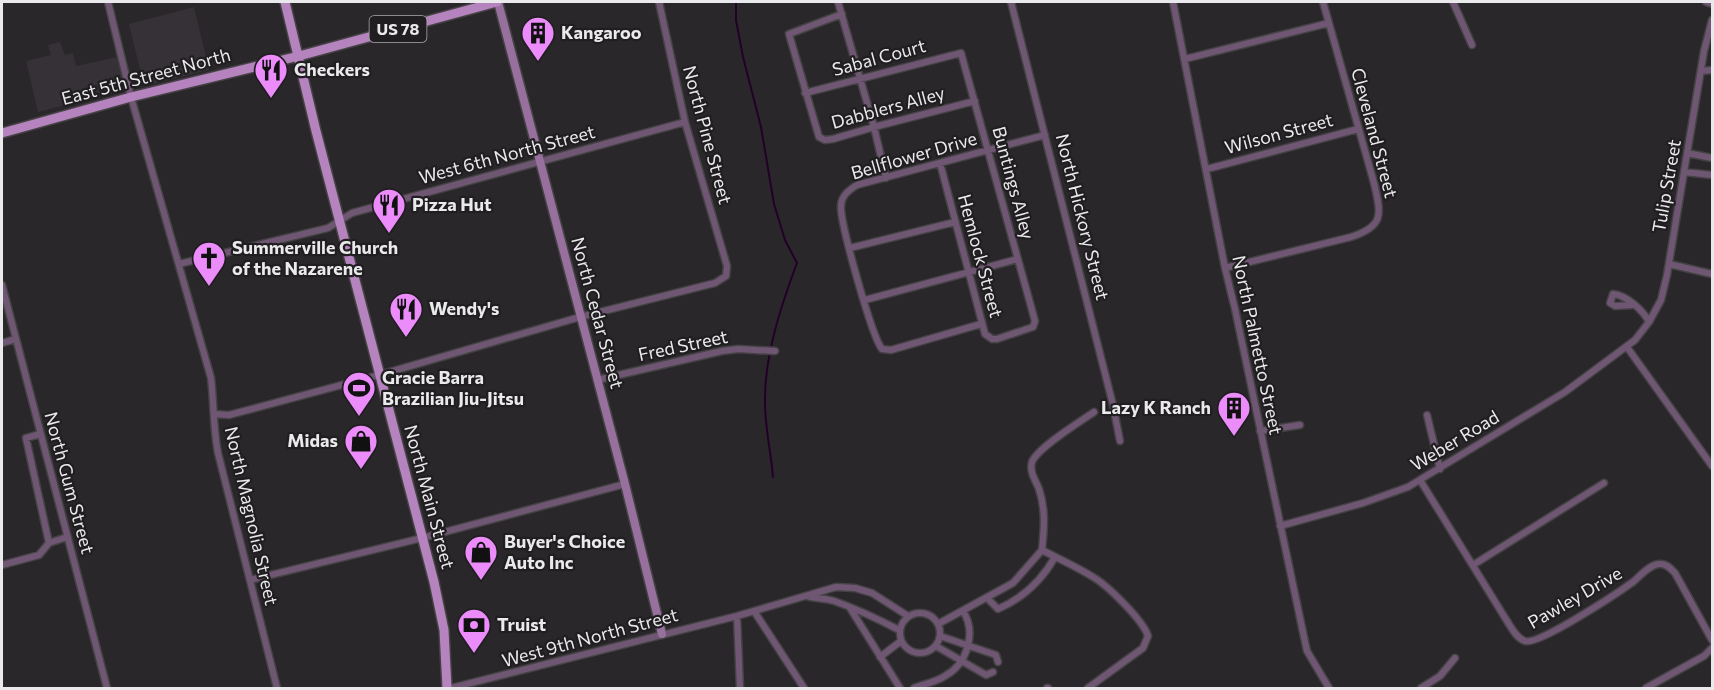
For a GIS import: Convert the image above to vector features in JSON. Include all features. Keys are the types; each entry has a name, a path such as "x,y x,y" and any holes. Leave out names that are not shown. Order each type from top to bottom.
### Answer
{"main road":[{"name":"North Main Street","path":"285,2 339,221 440,606 449,688"},
{"name":"US 78","path":"299,56 497,2"},
{"name":"East 5th Street North","path":"2,133 131,97 299,56"}],"street":[{"name":"North Magnolia Street","path":"108,2 131,97 211,378 213,429 218,453 277,688"},
{"name":"North Cedar Street","path":"497,2 625,484 662,634"},
{"name":"North Pine Street","path":"580,316 715,283 726,276 727,266 685,122 659,2"},
{"path":"838,2 874,127 886,178"},
{"name":"North Hickory Street","path":"1011,2 1111,394 1120,441"},
{"name":"North Palmetto Street","path":"1173,2 1225,268 1307,651 1329,688"},
{"name":"Cleveland Street","path":"1225,268 1351,237 1365,232 1375,225 1378,219 1380,207 1323,2"},
{"path":"1453,2 1472,45"},
{"path":"1706,2 1713,4"},
{"path":"805,93 789,34 842,14"},
{"name":"Tulip Street","path":"1627,347 1649,322 1660,300 1669,264 1704,51 1713,20"},
{"path":"1185,59 1329,23"},
{"path":"1704,51 1713,54"},
{"name":"Sabal Court","path":"805,93 961,52"},
{"name":"Buntings Alley","path":"961,52 1035,321"},
{"path":"1701,71 1713,70"},
{"name":"Dabblers Alley","path":"805,93 819,138 825,140 975,101"},
{"name":"West 6th North Street","path":"179,264 327,228 352,213 685,122"},
{"name":"Wilson Street","path":"1207,169 1358,129"},
{"name":"Bellflower Drive","path":"981,324 886,350 879,345 843,223 841,204 846,191 857,185 1046,135"},
{"path":"1687,153 1713,158"},
{"name":"Hemlock Street","path":"940,163 985,334 992,339 997,339 1033,327 1035,321"},
{"path":"1684,172 1713,175"},
{"path":"850,248 955,222"},
{"path":"865,300 1018,259"},
{"path":"1669,264 1713,274"},
{"name":"North Gum Street","path":"2,285 107,688"},
{"path":"1632,305 1649,322"},
{"path":"214,414 229,415 379,375 580,316"},
{"path":"2,343 16,339"},
{"path":"1627,347 1659,388 1713,466"},
{"name":"Weber Road","path":"1280,526 1392,495 1440,469 1565,392 1627,347"},
{"name":"Fred Street","path":"597,380 722,351 738,349 776,351"},
{"path":"938,624 1013,583 1042,550 1044,512 1033,477 1032,462 1038,454 1068,429 1095,412"},
{"path":"1427,415 1440,469"},
{"path":"1260,431 1299,425"},
{"path":"40,434 26,438 49,543"},
{"name":"Pawley Drive","path":"1420,480 1514,632 1522,640 1531,642 1550,634 1604,602 1660,564 1666,565 1675,573 1713,640"},
{"path":"1473,565 1604,483"},
{"path":"250,580 422,538 625,484"},
{"path":"2,564 39,555 49,543 67,537"},
{"path":"1042,550 1095,578 1130,610 1146,629 1148,636 1143,648 1088,688"},
{"path":"987,598 998,609 1016,600 1037,582 1055,557"},
{"path":"831,600 832,588 855,588 872,593 908,616"},
{"name":"West 9th North Street","path":"449,688 737,616 832,588"},
{"name":"West 9th North Street","path":"806,596 831,600 877,618 899,630"},
{"path":"849,607 900,688"},
{"path":"754,611 804,688"},
{"path":"914,688 944,677 954,670 960,661 968,645 970,624 963,611"},
{"path":"918,612 925,613 938,624 940,636 936,646 931,650 918,653 906,648 901,641 899,630 901,623 908,616 918,612"},
{"path":"737,616 740,688"},
{"path":"940,636 996,655 998,662"},
{"path":"880,657 901,641"},
{"path":"936,646 986,675 993,672"},
{"path":"1646,688 1704,656 1713,648"},
{"path":"1421,688 1440,676 1455,658"}],"shaded area":[{"path":"194,7 209,70 144,86 129,24"},
{"path":"60,42 65,55 73,53 76,66 117,57 125,90 38,112 26,61 51,55 48,45"}],"waterway":[{"path":"736,2 736,20 761,127 774,204 785,240 797,263 780,314 767,367 765,412 773,477"}],"place":[{"name":"Kangaroo","path":"538,62"},
{"name":"Checkers","path":"271,99"},
{"name":"Pizza Hut","path":"389,234"},
{"name":"Summerville Church of the Nazarene","path":"209,287"},
{"name":"Wendy's","path":"406,338"},
{"name":"Gracie Barra Brazilian Jiu-Jitsu","path":"359,417"},
{"name":"Lazy K Ranch","path":"1234,437"},
{"name":"Midas","path":"361,470"},
{"name":"Buyer's Choice Auto Inc","path":"481,581"},
{"name":"Truist","path":"474,654"}]}
